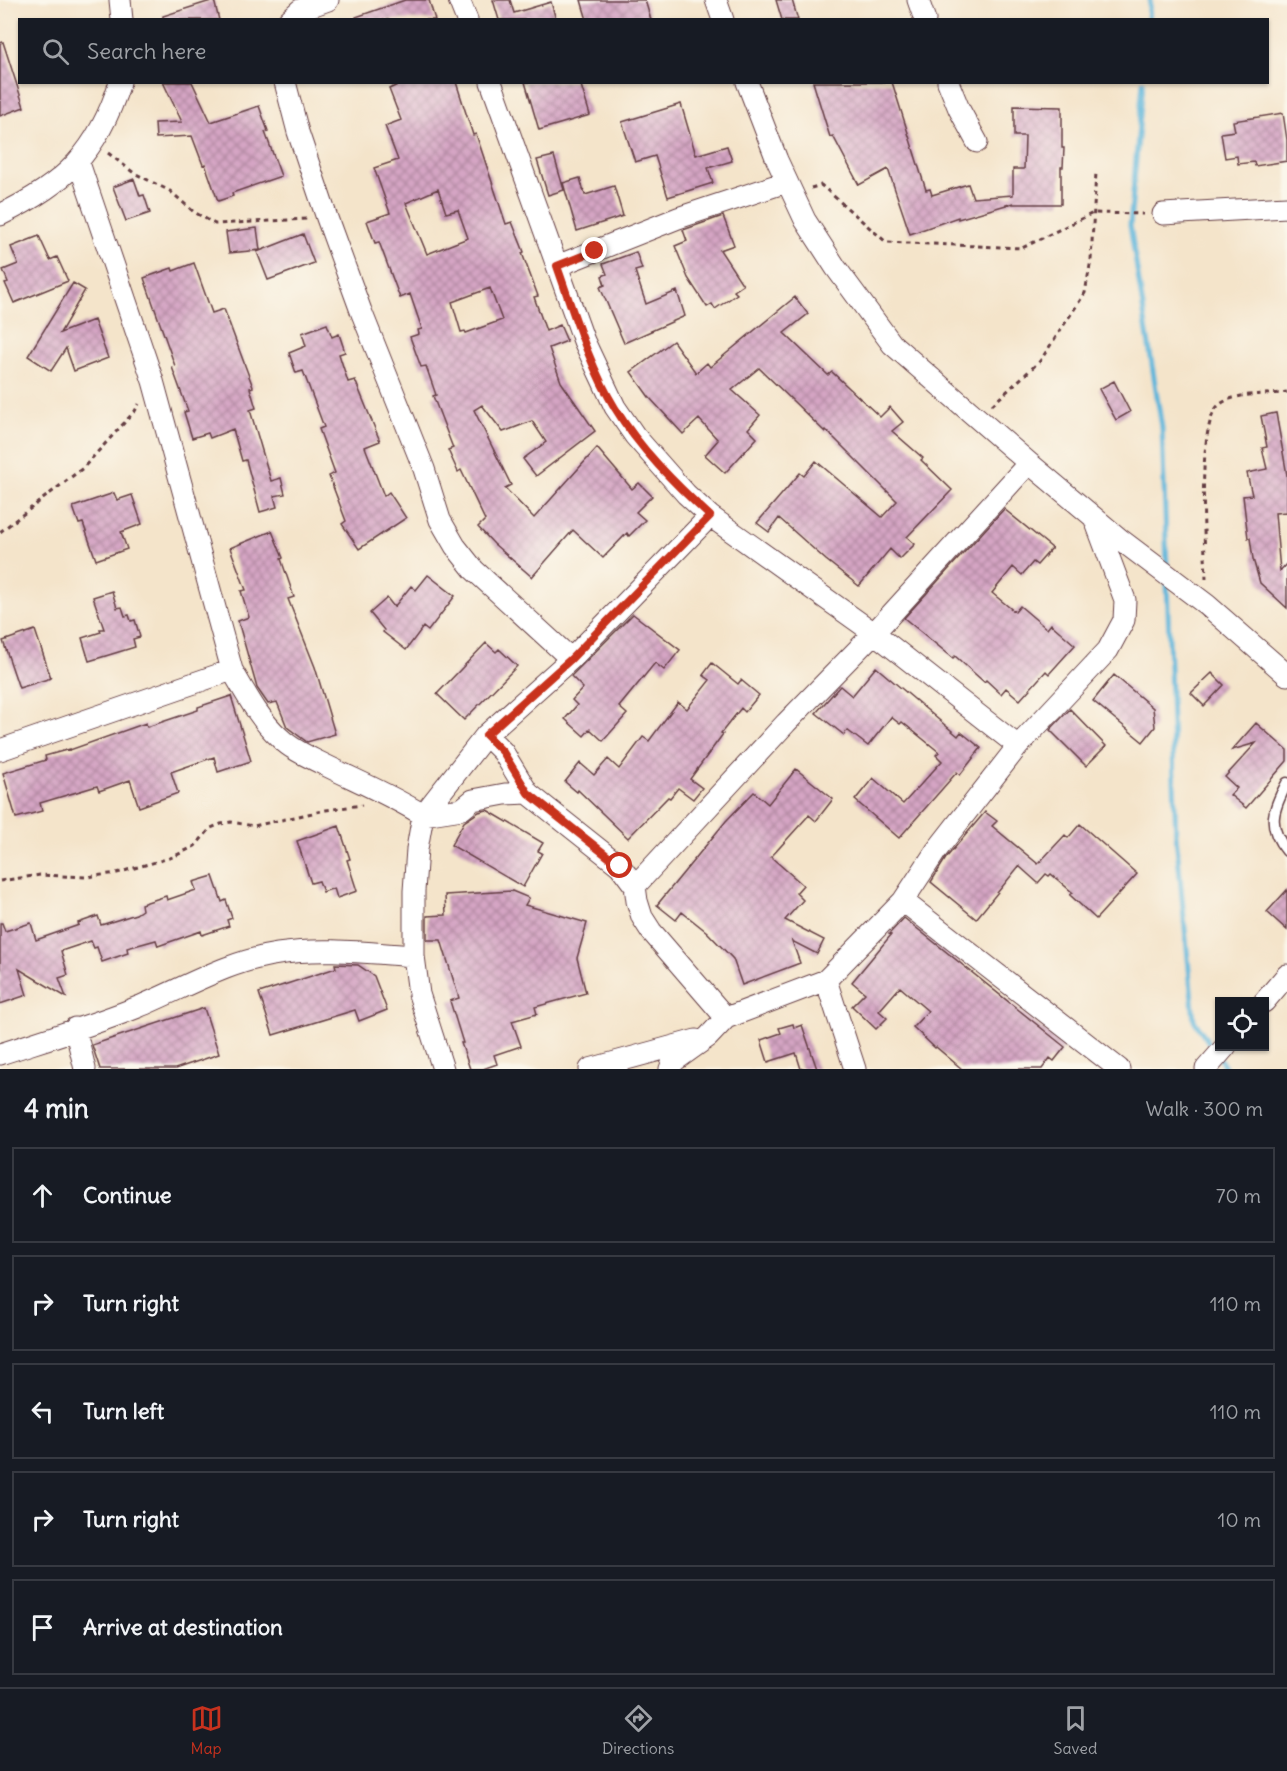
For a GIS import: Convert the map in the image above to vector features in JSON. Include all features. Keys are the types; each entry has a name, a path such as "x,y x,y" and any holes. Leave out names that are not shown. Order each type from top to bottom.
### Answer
{"street":[{"path":"120,0 122,18"},
{"path":"291,18 300,10 328,0"},
{"path":"459,0 465,18"},
{"path":"716,0 722,18"},
{"path":"918,0 924,18"},
{"path":"0,215 27,202 79,163 109,112 119,84"},
{"path":"286,84 298,132 327,218 361,311 424,469 440,520 474,570 571,659"},
{"path":"492,84 584,341 615,407 635,436 686,494 710,516 874,633 1018,746"},
{"path":"748,84 789,188 805,220 892,344 1029,463 1121,540 1207,605 1287,675"},
{"path":"949,84 977,142"},
{"path":"79,163 153,381 232,670 266,724 287,745 400,801 423,815 462,809 473,800 505,794 528,793"},
{"path":"557,266 678,218 789,188"},
{"path":"1163,214 1287,207"},
{"path":"635,886 786,723 874,633 1029,463"},
{"path":"443,1069 419,994 414,956 414,891 417,849 423,815 486,735 571,659 710,516"},
{"path":"670,1069 673,1062 708,1036 726,1018 826,980 903,901 936,851 1018,746 1108,650 1124,620 1125,606 1123,592 1094,517"},
{"path":"0,750 232,670"},
{"path":"486,735 503,752 528,793 620,866 635,886 642,917 651,931 726,1018"},
{"path":"903,901 1119,1069"},
{"path":"0,1054 137,1007 244,962 276,954 304,951 348,951 414,956"},
{"path":"1268,997 1287,975"},
{"path":"826,980 855,1069"},
{"path":"75,1028 85,1069"},
{"path":"590,1069 708,1036"},
{"path":"1206,1069 1222,1051"}],"lane":[{"path":"1287,783 1274,810 1272,821 1275,834 1287,851"}],"path":[{"path":"94,141 134,173 170,191 194,212 215,224 327,218"},
{"path":"977,417 1018,383 1040,361 1085,293 1089,275 1096,172"},
{"path":"789,188 821,185 886,242 1022,248 1093,213 1163,214"},
{"path":"0,532 83,468 135,411 153,381"},
{"path":"1207,605 1204,453 1209,422 1220,404 1233,398 1287,392"},
{"path":"0,881 40,875 87,877 117,873 173,857 195,846 211,828 221,824 231,822 254,826 326,810 400,801"}],"building":[{"path":"214,0 218,18 163,18 163,16"},
{"path":"405,0 429,0 434,18 356,18"},
{"path":"493,0 510,0 514,13 551,2 555,18 498,18"},
{"path":"581,0 645,0 650,18 586,18"},
{"path":"776,0 792,0 797,18 781,18"},
{"path":"3,42 24,107 0,116 0,43"},
{"path":"164,84 193,84 211,122 259,106 268,131 265,132 281,176 232,193 233,196 218,201 192,136 156,138 155,123 182,122"},
{"path":"400,84 457,84 506,224 512,222 524,252 522,253 538,296 534,297 546,331 560,325 567,341 549,348 561,382 595,431 536,476 523,459 546,442 532,421 503,432 482,405 474,410 511,485 505,488 534,518 597,448 632,489 639,483 652,496 636,512 645,520 629,536 627,533 603,558 573,530 532,577 478,527 485,520 461,470 458,472 448,450 453,448 433,396 436,395 426,366 421,367 410,337 419,334 418,330 422,329 410,294 400,298 379,242 375,243 367,221 390,213 374,168 398,160 385,126 401,120 389,89","holes":["438,189 446,213 458,210 468,238 427,254 406,203","490,288 502,320 466,333 461,332 452,302"]},
{"path":"526,84 581,84 590,115 539,130"},
{"path":"814,84 893,84 926,190 930,189 932,195 968,184 973,198 1013,195 1013,169 1024,169 1025,136 1014,136 1014,106 1062,107 1062,148 1064,148 1063,167 1061,167 1061,204 1013,203 958,219 958,217 910,234 888,169 859,185 833,136 830,137"},
{"path":"681,104 696,155 727,146 732,161 708,168 713,183 668,197 655,156 635,162 622,122"},
{"path":"1283,113 1287,161 1255,166 1254,162 1238,164 1237,156 1225,158 1221,133 1235,131 1233,121"},
{"path":"554,156 564,190 548,195 537,160"},
{"path":"580,178 585,195 614,186 623,216 577,231 563,183"},
{"path":"134,179 140,196 144,195 150,213 126,221 113,187"},
{"path":"723,216 734,245 720,250 743,285 734,291 737,294 715,309 712,304 707,307 688,278 675,246 687,241 683,230"},
{"path":"257,228 260,250 229,253 226,232"},
{"path":"303,234 314,263 268,280 257,252"},
{"path":"39,236 50,260 57,257 68,281 14,303 5,283 8,282 3,270 18,264 11,247"},
{"path":"636,252 642,269 635,271 646,304 677,291 685,316 624,343 600,287 605,285 602,276 607,274 603,264"},
{"path":"194,263 212,313 224,309 253,387 250,388 256,408 250,410 271,481 281,478 285,494 274,496 277,507 260,512 246,460 242,461 233,429 210,438 208,433 192,438 184,412 188,411 172,367 175,366 144,278"},
{"path":"73,283 85,290 60,333 94,320 108,358 74,371 66,348 51,371 28,356"},
{"path":"795,297 808,314 784,333 828,375 832,372 880,417 890,407 903,422 892,431 923,458 921,460 952,490 907,537 915,544 900,559 890,549 859,586 779,518 769,532 757,523 800,473 804,476 816,461 882,517 897,501 826,430 825,432 759,368 732,390 760,415 748,429 757,438 725,473 705,455 718,440 699,419 683,434 649,397 631,372 673,341 696,373 707,363 710,367"},
{"path":"327,324 332,337 339,334 345,352 339,354 348,382 355,380 380,441 365,447 384,496 389,492 406,518 359,549 342,524 346,521 329,476 335,473 319,429 324,427 303,371 296,373 289,353 306,346 302,333"},
{"path":"1114,381 1130,412 1116,420 1099,389"},
{"path":"1276,413 1287,475 1287,512 1275,513 1280,571 1287,563 1287,608 1260,583 1250,538 1248,538 1243,496 1252,495 1247,473 1267,469 1262,448 1267,447 1261,416"},
{"path":"114,493 117,500 132,495 142,524 121,532 127,549 96,560 83,523 79,524 73,507"},
{"path":"1004,509 1052,548 1037,565 1033,562 1022,575 1013,567 992,593 1015,612 1020,606 1047,629 1051,624 1075,645 1049,674 1046,671 1020,700 1006,688 1001,694 986,680 984,682 955,656 953,658 904,618"},
{"path":"272,531 283,558 281,559 294,597 288,599 315,667 335,734 307,742 287,727 277,702 268,704 257,688 238,621 249,617 241,591 246,590 230,548"},
{"path":"428,575 455,596 428,631 423,627 406,650 383,632 384,630 370,613 387,598 394,607 411,586 416,590"},
{"path":"112,591 117,608 122,607 125,616 129,615 131,621 135,620 140,637 133,639 135,647 89,661 82,638 104,629 93,597"},
{"path":"633,614 680,650 664,670 655,663 619,707 627,714 603,741 590,729 584,736 565,719 577,705 572,700 583,688 571,676"},
{"path":"35,630 51,678 19,688 3,641"},
{"path":"486,643 496,652 499,649 517,666 464,720 437,694"},
{"path":"712,663 738,684 741,680 759,695 745,712 741,708 690,779 702,788 693,799 678,788 628,838 578,790 577,792 565,782 580,763 594,775 608,759 619,769 643,737 649,741 678,702 687,709 710,680 703,675"},
{"path":"876,667 958,736 961,732 981,748 960,775 957,772 899,838 855,800 873,778 903,804 942,761 936,755 939,752 902,722 900,724 891,717 868,746 847,730 844,735 816,713 840,686 852,696"},
{"path":"1212,673 1224,685 1204,706 1191,693"},
{"path":"1114,675 1153,708 1155,727 1143,742 1093,701"},
{"path":"231,696 251,761 218,772 214,757 171,772 178,793 139,807 130,780 99,791 97,786 40,803 42,811 16,818 3,773 46,760 45,756 70,750 146,723 147,727 198,710 198,707"},
{"path":"1070,709 1106,746 1086,766 1050,730"},
{"path":"1256,723 1287,750 1287,761 1246,808 1230,795 1237,788 1225,777 1256,743 1232,750"},
{"path":"796,769 833,799 816,821 809,815 771,857 803,885 796,893 803,900 785,920 824,940 817,954 792,941 800,963 742,985 733,959 707,932 682,912 676,920 657,905 726,821 754,792 768,804"},
{"path":"487,810 543,843 538,851 542,853 523,887 451,845 464,822 479,812"},
{"path":"985,812 997,821 992,826 1038,864 1065,835 1068,838 1080,824 1137,874 1096,919 1070,895 1073,893 1051,874 1049,876 1046,874 1038,883 1019,866 976,919 931,882 946,858"},
{"path":"339,826 357,891 337,898 334,888 323,892 319,881 311,883 297,841"},
{"path":"213,876 222,902 226,900 232,918 227,920 229,926 202,935 201,931 158,946 156,940 127,948 128,953 102,962 97,947 94,948 91,941 61,951 68,975 59,978 66,997 19,969 27,995 0,1004 0,923 5,931 31,923 36,940 98,916 101,925 136,914 142,910 141,904 166,896 167,900 196,890 193,882"},
{"path":"1287,890 1287,930 1267,912"},
{"path":"512,891 529,898 525,905 587,923 577,958 586,993 535,1007 537,1014 512,1021 521,1046 494,1055 497,1064 483,1069 470,1069 450,1001 459,998 441,940 427,940 427,916 446,915 445,895"},
{"path":"904,918 1065,1047 1054,1061 1050,1058 1042,1069 962,1069 913,1027 928,1011 900,987 879,1011 887,1018 876,1029 852,1006 865,993 852,982"},
{"path":"335,964 358,965 374,976 387,1010 359,1021 355,1010 273,1035 259,993 336,968"},
{"path":"204,1008 219,1054 175,1069 100,1069 92,1045"},
{"path":"793,1024 794,1028 802,1025 817,1069 801,1069 796,1053 768,1062 761,1040 781,1033 779,1028"}],"waterway":[{"path":"1148,18 1150,0"},
{"path":"1143,84 1130,225 1162,428 1167,567"},
{"path":"1167,582 1176,836 1194,1020 1215,1052"},
{"path":"1220,1059 1226,1069"}],"route":[{"path":"595,251 557,266 600,378 615,407 635,436 686,494 710,516 571,659 486,735 503,752 528,793 620,866"}]}
